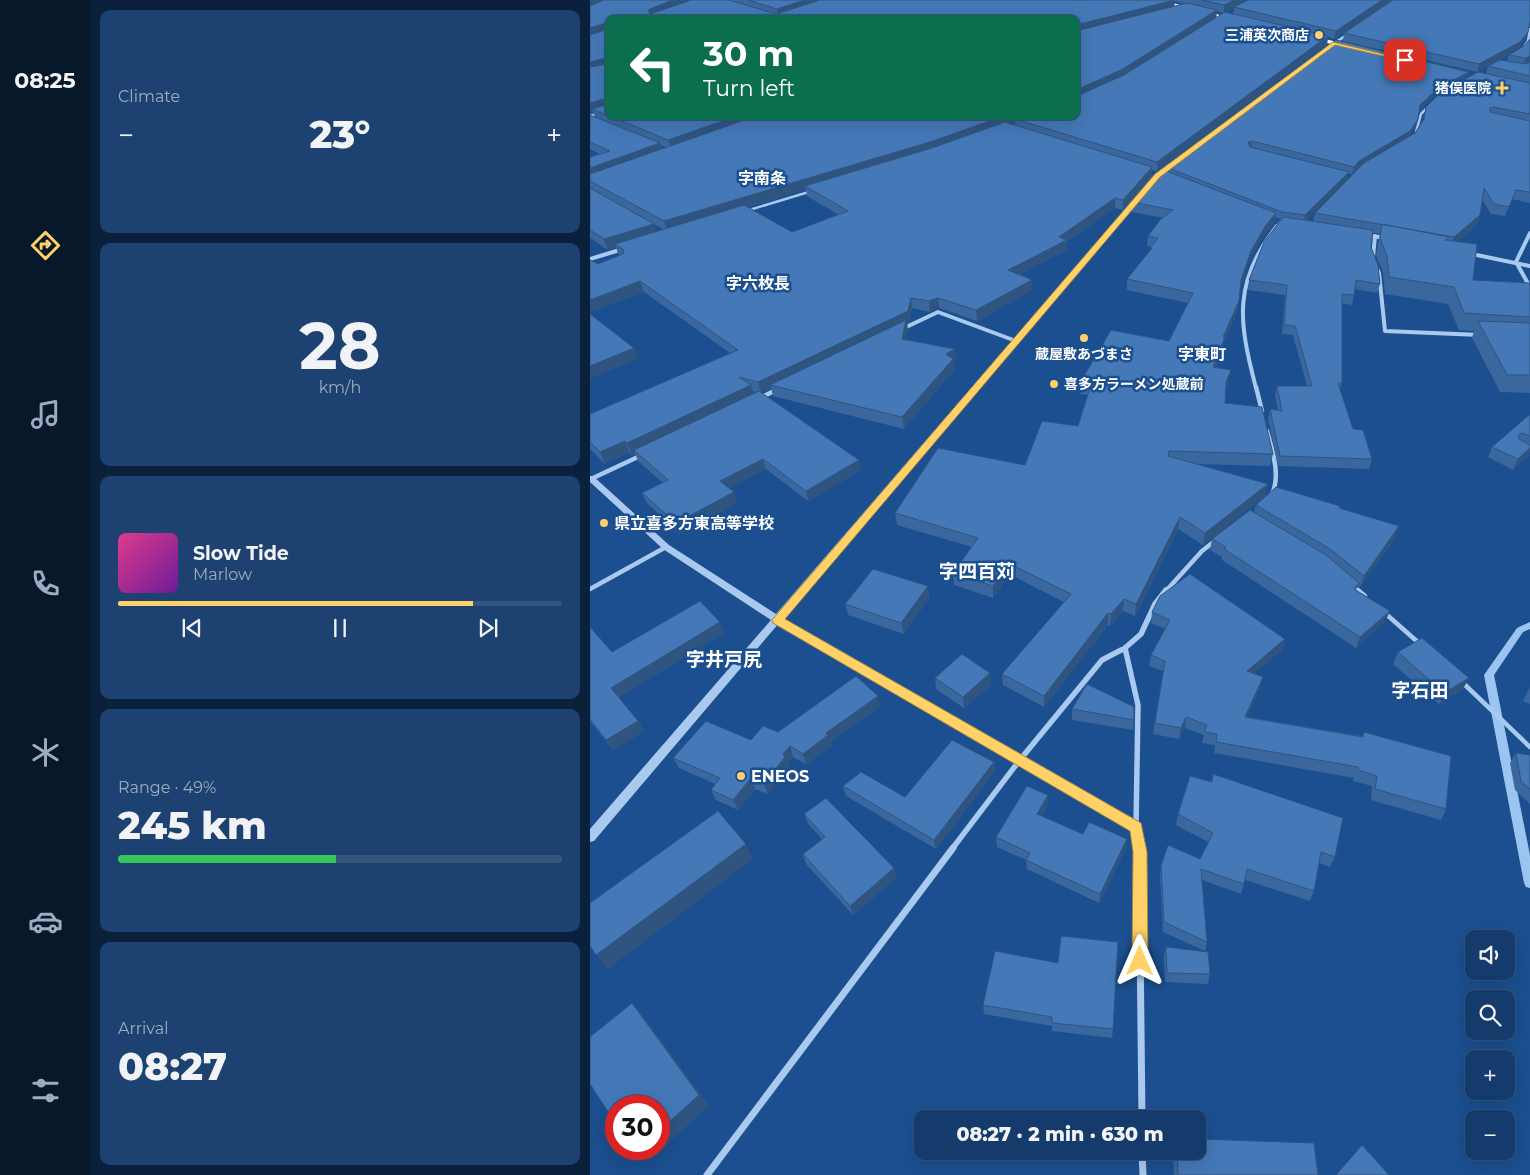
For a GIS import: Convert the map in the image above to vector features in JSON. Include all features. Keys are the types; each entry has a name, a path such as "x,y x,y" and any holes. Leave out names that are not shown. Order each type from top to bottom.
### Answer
{"highway":[{"path":"1154,0 1244,22"},
{"path":"1298,35 1363,50"}],"street":[{"path":"1218,22 1233,12"},
{"path":"1319,55 1357,27"},
{"path":"1520,52 1528,41 1530,29"},
{"path":"1414,136 1419,127 1421,114 1431,104"},
{"path":"590,116 605,111"},
{"path":"742,212 818,189"},
{"path":"590,837 1145,190"},
{"path":"1271,218 1288,223"},
{"path":"1270,497 1275,490 1274,459 1242,334 1242,308 1251,264 1266,236 1280,222"},
{"path":"1356,233 1394,240"},
{"path":"1516,262 1530,233"},
{"path":"1375,236 1372,254 1379,273 1385,331 1482,335"},
{"path":"590,259 629,247"},
{"path":"1468,254 1530,266"},
{"path":"1516,262 1530,287"},
{"path":"893,334 938,312 1016,342"},
{"path":"751,402 787,385"},
{"path":"644,454 591,479 666,548 778,620 1136,827"},
{"path":"707,1175 1019,761 1102,660 1124,648 1141,634 1155,604 1170,586 1202,551 1223,536"},
{"path":"590,589 666,548"},
{"path":"1124,648 1138,705 1136,827 1140,861 1142,1110"},
{"path":"1142,1160 1143,1175"}],"lane":[{"path":"610,253 618,258"},
{"path":"1345,580 1366,597"},
{"path":"1380,609 1422,646"},
{"path":"1458,678 1530,746"}],"building":[{"path":"604,0 673,0 650,9 648,11 650,14 691,0 729,0 776,14 820,0 1175,0 1080,24 1080,15 605,15 605,23 590,28 590,6"},
{"path":"748,0 805,0 777,9"},
{"path":"1201,0 1235,0 1224,5"},
{"path":"1248,0 1382,0 1336,31 1234,7"},
{"path":"1393,0 1530,0 1528,32 1520,42 1479,64 1344,33"},
{"path":"1187,3 1217,10 1121,70 1080,88 1080,30"},
{"path":"1225,12 1328,36 1157,162 1018,120 1080,120 1080,95 1124,75"},
{"path":"605,30 605,58 590,62 590,35"},
{"path":"1530,39 1530,56 1526,58 1509,55 1524,46"},
{"path":"1336,40 1469,72 1437,89 1420,105 1418,119 1410,131 1359,161 1354,167 1252,141 1248,142 1250,147 1349,172 1305,215 1282,212 1166,167"},
{"path":"1500,60 1526,64 1530,62 1530,76 1488,66"},
{"path":"605,64 605,99 590,103 590,67"},
{"path":"1478,72 1530,83 1530,114 1493,107 1490,108 1490,112 1530,121 1530,192 1516,190 1509,207 1494,204 1484,188 1480,215 1454,237 1315,213 1364,163 1415,133 1424,119 1426,107 1441,92"},
{"path":"605,105 605,114 592,109"},
{"path":"590,115 660,143 590,168 590,157 610,151 590,142"},
{"path":"620,120 726,120 668,140"},
{"path":"745,120 993,120 930,142 664,221 590,181 590,174"},
{"path":"1005,122 1152,167 1123,200 1115,198 1059,237 1067,240 1008,270 1032,280 976,310 938,298 929,301 911,298 908,311 758,382 739,377 751,385 627,443 625,441 600,452 590,442 590,414 738,350 640,281 590,300 590,260 598,264 623,254 624,250 615,244 744,205 792,232 848,211 805,186 932,148"},
{"path":"1161,169 1276,213 1266,225 1251,251 1241,280 1239,301 1223,337 1225,337 1213,367 1231,370 1226,382 1225,403 1262,407 1273,454 1169,451 1168,456 1268,484 1205,533 1180,517 1136,604 1124,599 1111,614 1108,613 1044,696 1002,674 1071,594 1008,563 993,586 953,573 978,538 895,513 938,448 1025,465 1042,421 1078,426 1091,385 1080,383 1111,330 1169,341 1193,293 1127,279 1158,238 1148,236 1160,220 1173,210 1132,202"},
{"path":"590,188 654,224 604,239 590,230"},
{"path":"1283,217 1373,230 1371,247 1378,265 1380,284 1356,280 1354,295 1342,294 1342,383 1338,383 1353,429 1363,430 1372,459 1280,456 1270,409 1282,411 1277,386 1312,386 1295,326 1284,325 1287,285 1249,280 1264,242"},
{"path":"1382,224 1449,237 1445,240 1477,244 1473,280 1530,283 1530,317 1464,313 1454,287 1389,277 1387,256 1380,238"},
{"path":"590,314 634,348 590,366"},
{"path":"906,320 902,339 955,349 946,354 953,359 902,417 770,385"},
{"path":"1478,321 1530,323 1530,375 1507,375"},
{"path":"759,391 859,460 806,491 763,459 720,481 734,492 676,523 642,493 668,480 634,450"},
{"path":"1529,415 1530,436 1522,433 1518,435 1519,439 1530,445 1530,448 1518,459 1492,447"},
{"path":"1276,487 1399,526 1364,576 1330,549 1256,505"},
{"path":"1250,510 1326,555 1359,583 1354,589 1390,611 1360,637 1224,549 1226,547 1212,539"},
{"path":"873,569 928,586 901,623 845,604"},
{"path":"1190,574 1285,639 1247,671 1263,677 1245,717 1363,737 1364,732 1451,756 1446,809 1375,789 1377,776 1358,770 1358,767 1216,742 1217,734 1204,732 1207,725 1186,717 1181,728 1155,723 1165,661 1151,655 1170,620 1152,612 1160,596"},
{"path":"700,601 720,622 611,688 638,721 606,740 590,719 590,627 612,652"},
{"path":"1422,638 1469,678 1444,693 1398,652"},
{"path":"962,654 990,673 963,697 935,678"},
{"path":"856,676 878,696 826,733 828,735 803,754 790,746 783,754 785,757 764,784 751,778 733,800 711,790 720,778 673,758 706,721 751,740 763,726 778,732"},
{"path":"1087,684 1134,707 1134,720 1072,709"},
{"path":"952,740 994,762 934,840 843,786 861,772 905,797"},
{"path":"1516,753 1530,755 1530,789 1521,781"},
{"path":"1213,774 1343,818 1335,857 1321,852 1314,891 1247,869 1244,884 1201,869 1207,942 1164,922 1161,866 1168,845 1200,859 1213,833 1178,814 1190,776 1212,782"},
{"path":"1027,786 1048,795 1037,814 1083,834 1089,822 1127,839 1100,894 1026,860 1030,853 996,837"},
{"path":"826,798 894,868 850,906 803,854 825,837 804,814"},
{"path":"718,811 746,844 596,955 590,946 590,903"},
{"path":"1061,936 1118,942 1113,1029 1052,1023 1052,1017 983,1005 995,951 1058,963"},
{"path":"1166,947 1208,952 1210,974 1167,973"},
{"path":"632,1003 699,1095 670,1121 670,1095 605,1095 605,1107 590,1084 590,1037"},
{"path":"1206,1139 1314,1143 1318,1175 1178,1175 1177,1160 1206,1160"},
{"path":"1362,1145 1389,1175 1336,1175"}],"waterway":[{"path":"1530,625 1520,630 1489,675 1530,883"}],"place":[{"name":"三浦英次商店","path":"1319,35"},
{"name":"猪俣医院","path":"1502,88"},
{"name":"蔵屋敷あづまさ","path":"1084,338"},
{"name":"喜多方ラーメン処蔵前","path":"1054,384"},
{"name":"県立喜多方東高等学校","path":"604,523"},
{"name":"ENEOS","path":"741,776"}],"district":[{"name":"字南条","path":"762,178"},
{"name":"字六枚長","path":"758,283"},
{"name":"字東町","path":"1202,354"},
{"name":"字四百苅","path":"977,571"},
{"name":"字井戸尻","path":"724,659"},
{"name":"字石田","path":"1420,690"}],"route":[{"path":"1140,961 1140,852 1136,827 778,620 1158,175 1334,43 1405,60"}]}
